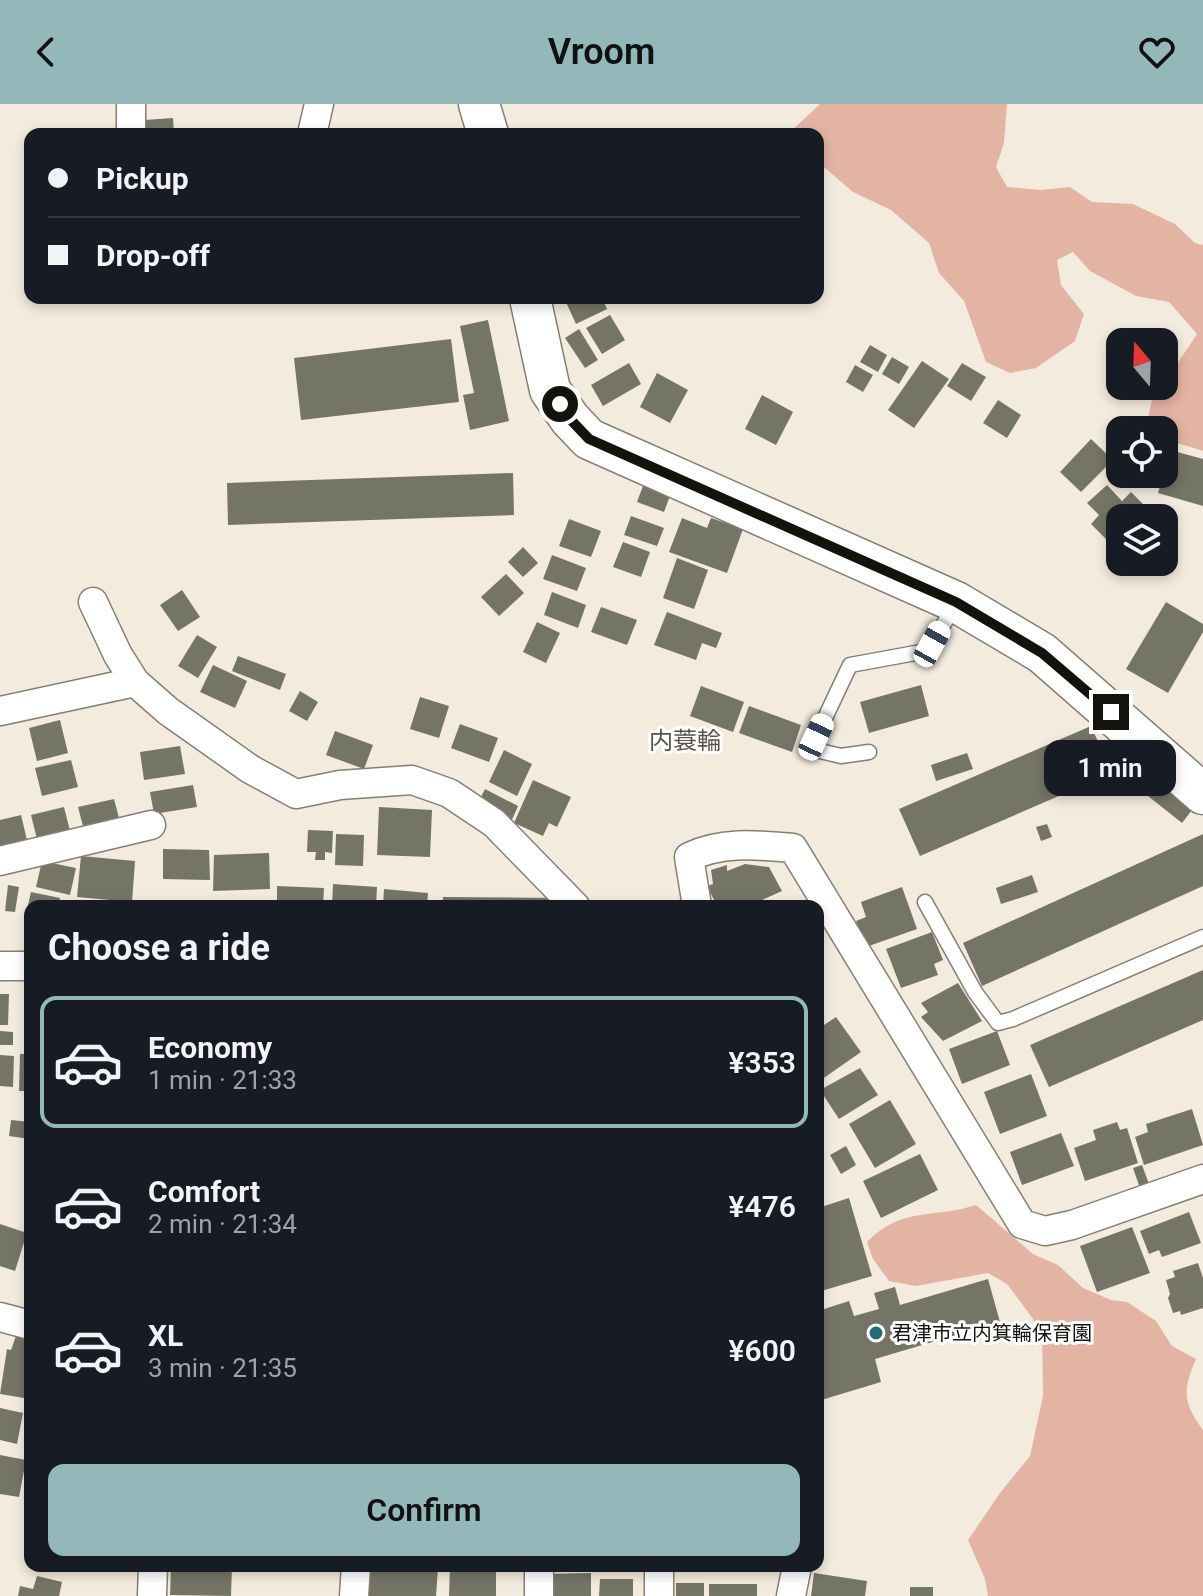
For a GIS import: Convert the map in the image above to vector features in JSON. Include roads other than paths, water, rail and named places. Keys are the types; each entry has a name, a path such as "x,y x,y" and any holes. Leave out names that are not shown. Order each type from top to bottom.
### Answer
{"street":[{"path":"131,104 131,128"},
{"path":"313,128 319,104"},
{"path":"479,104 486,128"},
{"path":"531,304 550,390 570,419 589,439 956,602 1042,653 1203,794"},
{"path":"93,602 118,655 135,682 168,711 238,761 296,794 340,785 412,780 449,793 494,823 569,900"},
{"path":"0,711 135,682"},
{"path":"0,861 151,825"},
{"path":"696,900 689,857 709,848 753,844 793,848 1022,1224 1045,1231 1072,1225 1203,1179"},
{"path":"0,966 24,966"},
{"path":"0,1317 24,1323"},
{"path":"152,1596 153,1572"},
{"path":"354,1596 356,1572"},
{"path":"539,1572 539,1596"},
{"path":"659,1572 659,1596"},
{"path":"791,1596 796,1572"}],"lane":[{"path":"869,752 841,756 820,751 816,737 850,665 921,652 932,644 956,602"},
{"path":"925,902 975,992 998,1023 1203,937"}],"place":[{"name":"君津市立内箕輪保育園","path":"876,1333"}],"district":[{"name":"内蓑輪","path":"685,741"}]}
